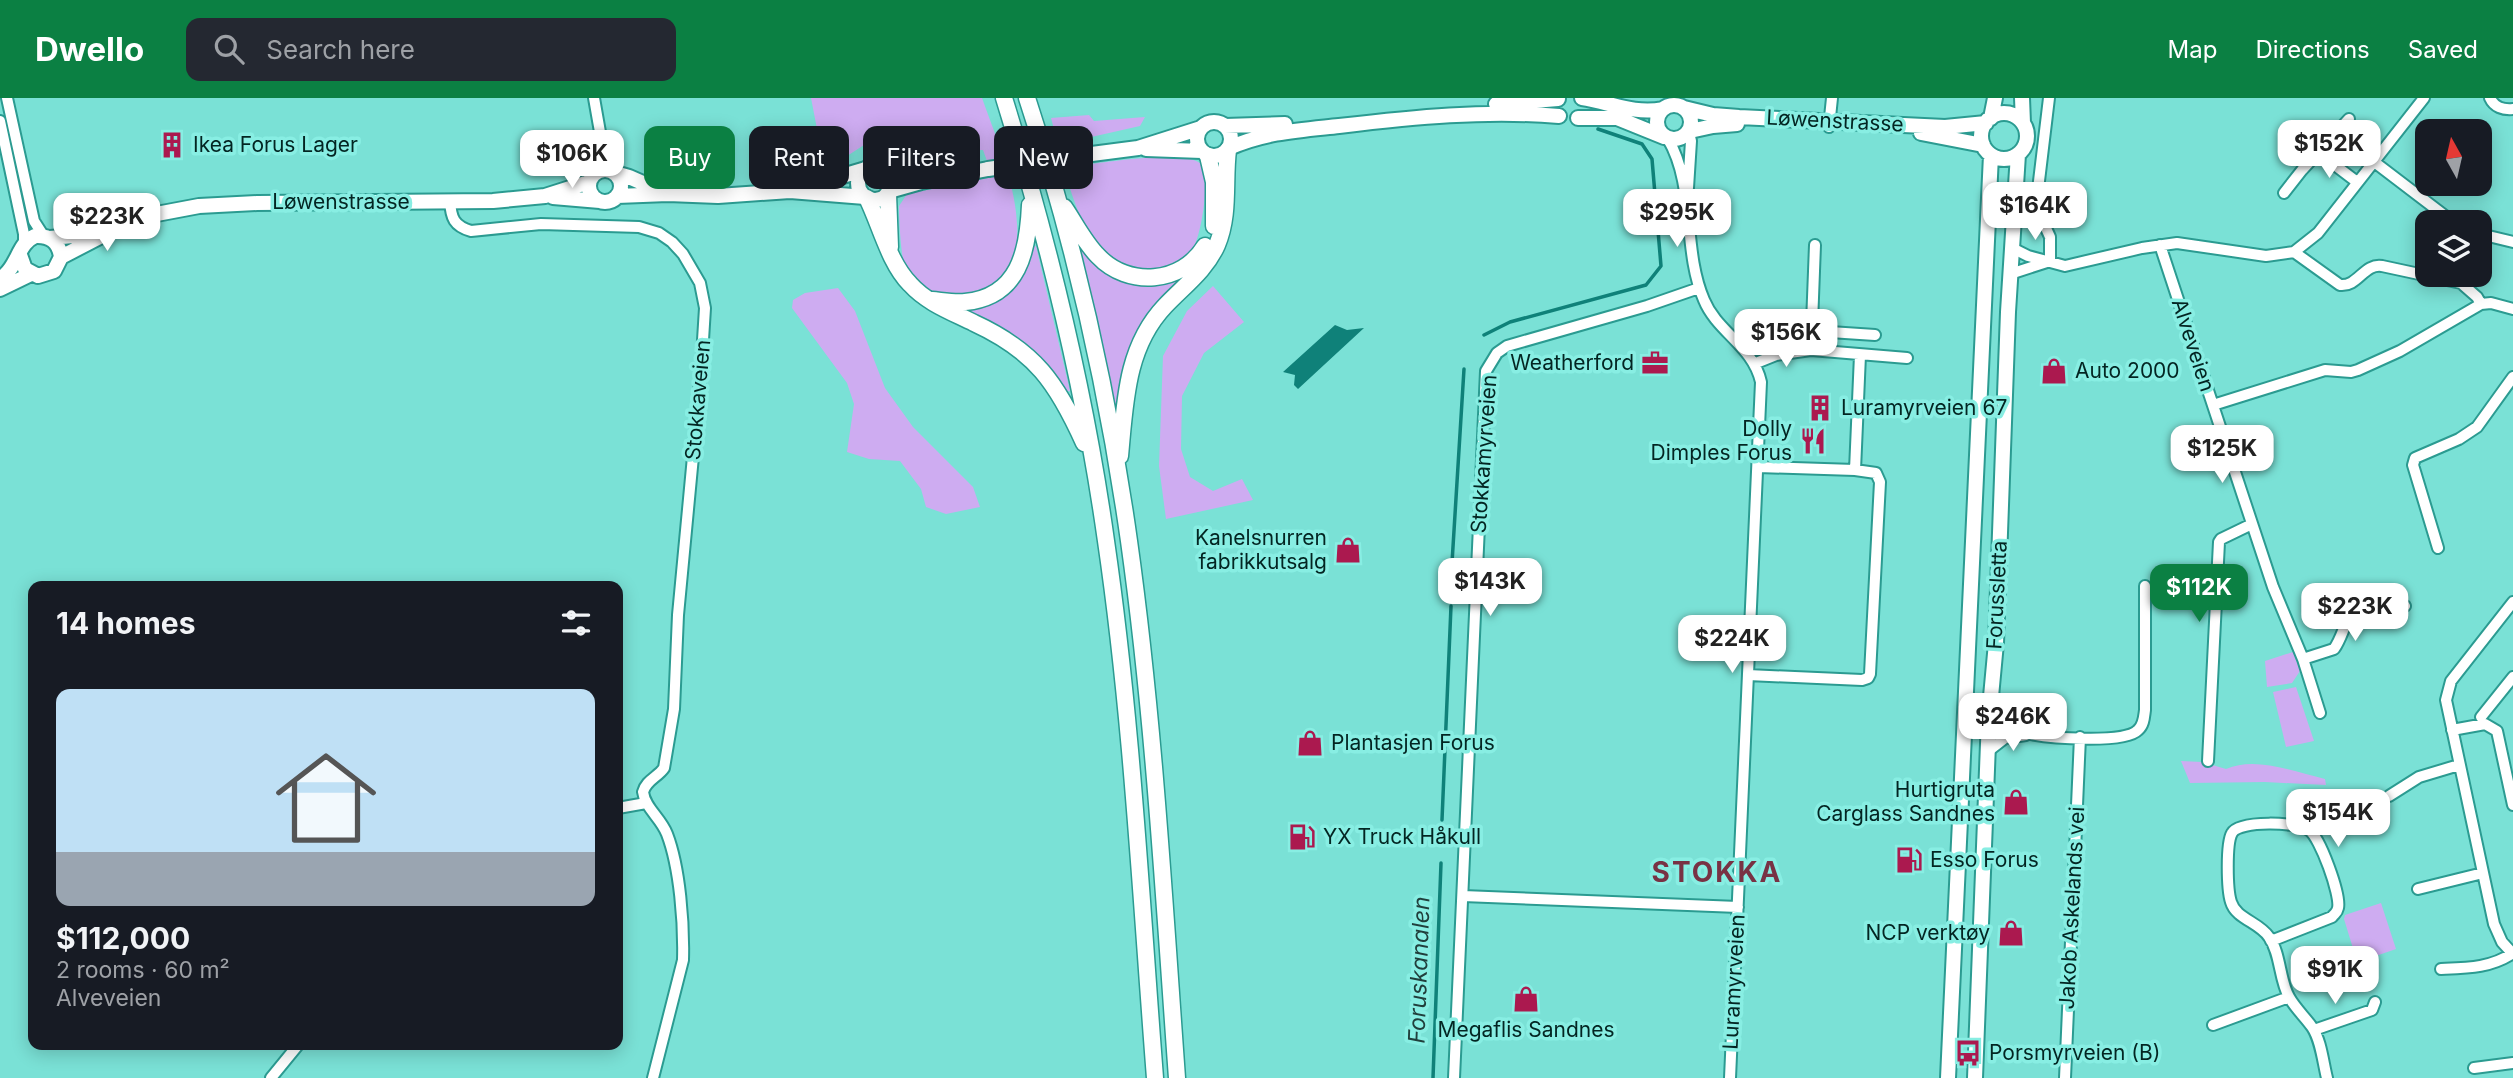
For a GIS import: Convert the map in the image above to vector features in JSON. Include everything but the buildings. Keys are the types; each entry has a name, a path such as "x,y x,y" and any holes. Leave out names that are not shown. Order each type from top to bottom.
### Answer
{"highway":[{"path":"1004,98 1012,126"},
{"path":"1027,98 1055,193 1087,320 1129,541 1158,815 1177,1078"},
{"path":"1118,476 1126,388 1134,359 1155,319 1200,271 1216,247 1227,205 1228,149"},
{"path":"1055,193 1086,241 1106,263 1131,276 1165,276 1192,262 1204,250 1211,236 1216,201 1205,153"},
{"path":"930,300 976,300 993,294 1008,282 1019,268 1025,251 1031,189"},
{"path":"1031,189 1065,321 1094,465 1108,552 1126,698 1154,1078"},
{"path":"888,193 890,249"},
{"path":"866,197 902,276 919,293 947,311 1009,342 1033,360 1059,393 1094,465"}],"main road":[{"path":"617,196 718,196 790,191 876,200 888,193 984,169 1138,148 1213,122 1225,126 1296,123 1558,98 1556,108 1559,116"},
{"path":"1138,148 1219,156 1228,149 1262,136 1418,117 1505,112 1559,116 1568,121 1578,118 1617,118 1666,138 1678,139 1689,132 1691,116 1684,108 1673,105 1650,112 1636,111 1581,98 1583,111 1578,118"},
{"path":"1995,98 1982,138 1987,150 2004,159 2018,155 2026,143 2022,98"},
{"name":"Løwenstrasse","path":"1684,108 1726,116 1829,123 1944,127 1988,120"},
{"path":"1663,109 1657,124 1666,138"},
{"path":"1988,120 1997,115 2008,114 2023,123"},
{"name":"Løwenstrasse","path":"1689,132 1713,125 1829,123 1904,131 1987,150"},
{"path":"1225,126 1231,136 1228,149"},
{"path":"1201,128 1197,140 1205,153"},
{"name":"Forussletta","path":"1948,1078 1987,150"},
{"name":"Forussletta","path":"1975,1078 1987,752 1996,643 2010,274 2018,155"},
{"path":"980,169 984,169"},
{"path":"615,173 621,184 617,196 612,200 600,201 591,194 591,179 605,170 629,177 668,194"},
{"path":"790,191 863,170"},
{"path":"863,174 858,183 866,197"},
{"name":"Løwenstrasse","path":"545,196 591,179"},
{"path":"888,193 889,189"},
{"name":"Løwenstrasse","path":"47,236 73,236 110,223 228,204 493,201 545,196 600,201"},
{"name":"Løwenstrasse","path":"61,257 138,218"},
{"path":"0,279 14,266 29,239 47,236 57,243 61,257 54,271 46,275 31,274 0,289"},
{"path":"22,249 21,263 31,274"}],"street":[{"path":"7,98 34,221 47,236"},
{"path":"594,98 600,132 615,173"},
{"path":"1829,123 1832,98"},
{"path":"2049,98 2036,206 2050,237 2050,261"},
{"path":"2490,98 2499,108 2513,109"},
{"path":"2012,248 2028,256 2065,266 2160,245 2191,244 2266,256 2294,252 2318,233 2422,99"},
{"path":"2284,193 2349,119"},
{"path":"0,121 24,234 22,249"},
{"path":"591,179 600,132"},
{"path":"1687,205 1691,141 1689,132"},
{"path":"1666,138 1678,158 1699,288 1711,313 1756,363 1776,355 1811,350 1908,358"},
{"path":"2319,153 2357,182"},
{"path":"2373,161 2437,210"},
{"name":"Stokkaveien","path":"450,201 454,220 461,228 471,231 541,224 622,226 653,231 665,236 683,254 700,284 705,320 678,615 674,709 664,768 644,788 646,803"},
{"path":"2492,237 2513,242"},
{"path":"1811,350 1815,245"},
{"name":"Alveveien","path":"2160,245 2273,587 2303,659 2320,713"},
{"path":"2294,252 2340,285 2350,285 2373,266 2382,266 2460,284 2477,297 2481,304"},
{"path":"2010,274 2050,261"},
{"name":"Stokkamyrveien","path":"1454,1078 1486,371 1497,353 1507,346 1660,302 1699,288"},
{"path":"2213,405 2325,370 2358,370 2408,347 2481,304 2491,303 2513,309"},
{"path":"1830,332 1875,335"},
{"path":"1855,470 1860,355"},
{"name":"Luramyrveien","path":"1730,1078 1761,394 1756,363"},
{"path":"2438,548 2413,464 2415,458 2459,439 2477,427 2513,377"},
{"path":"1748,675 1862,680 1868,678 1880,482 1875,473 1855,470 1758,467"},
{"path":"2208,761 2219,542 2252,524"},
{"path":"1987,752 2005,738 2029,734 2124,737 2138,731 2143,723 2146,586"},
{"path":"2303,659 2334,649 2351,613 2363,603 2383,599 2405,606"},
{"path":"2441,969 2479,967 2500,962 2513,954 2498,934 2446,700 2448,686 2513,602"},
{"path":"2481,718 2513,677"},
{"path":"1989,718 2005,727 2029,734"},
{"path":"2452,730 2485,724 2497,731 2513,805"},
{"name":"Jakob Askelands vei","path":"2064,1078 2080,737"},
{"path":"2389,796 2419,777 2459,765"},
{"path":"623,807 646,803 663,824 676,869 683,942 682,960 653,1078"},
{"path":"2271,941 2332,917 2338,908 2337,897 2321,847 2311,831 2301,826 2245,825 2235,830 2231,839 2231,901 2241,915 2258,924 2271,941 2289,997 2314,1030 2327,1078"},
{"path":"2418,889 2483,873"},
{"path":"1463,896 1738,907"},
{"path":"2214,1025 2289,997"},
{"path":"2314,1030 2372,1010 2375,1002"},
{"path":"271,1078 294,1050"},
{"path":"2474,1068 2513,1063"}],"shaded area":[{"path":"811,98 982,98 994,132 994,189 1012,189 1017,222 1014,253 999,279 978,293 967,295 955,296 932,291 913,279 906,270 902,249 899,206 907,194 932,189 980,189 980,180 993,177 983,150 980,150 980,126 863,126 863,146 849,155 849,126 816,126"},
{"path":"1089,115 1094,121 1145,117 1140,126 1093,137 1093,126 1053,126 1051,118"},
{"path":"1178,157 1200,163 1205,179 1202,220 1192,250 1168,267 1154,270 1126,266 1101,251 1084,225 1070,189 1093,189 1093,164"},
{"path":"1076,239 1099,266 1123,280 1137,282 1180,275 1184,277 1135,338 1121,379 1118,406 1113,409"},
{"path":"1036,246 1070,391 1063,392 1044,361 1002,329 959,307 976,305 1031,247"},
{"path":"1213,286 1244,322 1204,353 1182,396 1181,449 1190,477 1213,491 1242,479 1253,500 1166,519 1159,466 1163,356 1187,311"},
{"path":"838,288 855,311 885,388 913,427 973,487 980,507 946,514 926,507 921,489 900,461 869,459 847,452 854,404 847,383 792,308 793,300 805,293"},
{"path":"2293,652 2300,671 2292,683 2267,687 2265,661"},
{"path":"2296,687 2314,741 2286,747 2273,692"},
{"path":"2181,761 2202,762 2226,769 2250,764 2275,767 2325,779 2326,785 2265,782 2190,783"},
{"path":"2381,903 2396,949 2370,958 2355,955 2345,915"}],"water":[{"path":"1335,325 1347,330 1364,328 1298,389 1294,385 1295,375 1283,372"}],"waterway":[{"name":"Foruskanalen","path":"1484,335 1510,322 1646,285 1661,266 1652,159 1642,144 1598,129"},
{"name":"Foruskanalen","path":"1452,563 1464,369"},
{"name":"Foruskanalen","path":"1442,820 1451,606"},
{"name":"Foruskanalen","path":"1433,1078 1441,863"}],"place":[{"name":"Ikea Forus Lager","path":"172,145"},
{"name":"Weatherford","path":"1655,363"},
{"name":"Auto 2000","path":"2054,371"},
{"name":"Luramyrveien 67","path":"1820,408"},
{"name":"Dolly Dimples Forus","path":"1813,441"},
{"name":"Kanelsnurren fabrikkutsalg","path":"1348,550"},
{"name":"Plantasjen Forus","path":"1310,743"},
{"name":"Hurtigruta Carglass Sandnes","path":"2016,802"},
{"name":"YX Truck Håkull","path":"1302,837"},
{"name":"Esso Forus","path":"1909,860"},
{"name":"NCP verktøy","path":"2011,933"},
{"name":"Megaflis Sandnes","path":"1526,999"},
{"name":"Porsmyrveien (B)","path":"1968,1053"}],"district":[{"name":"STOKKA","path":"1717,872"}]}
